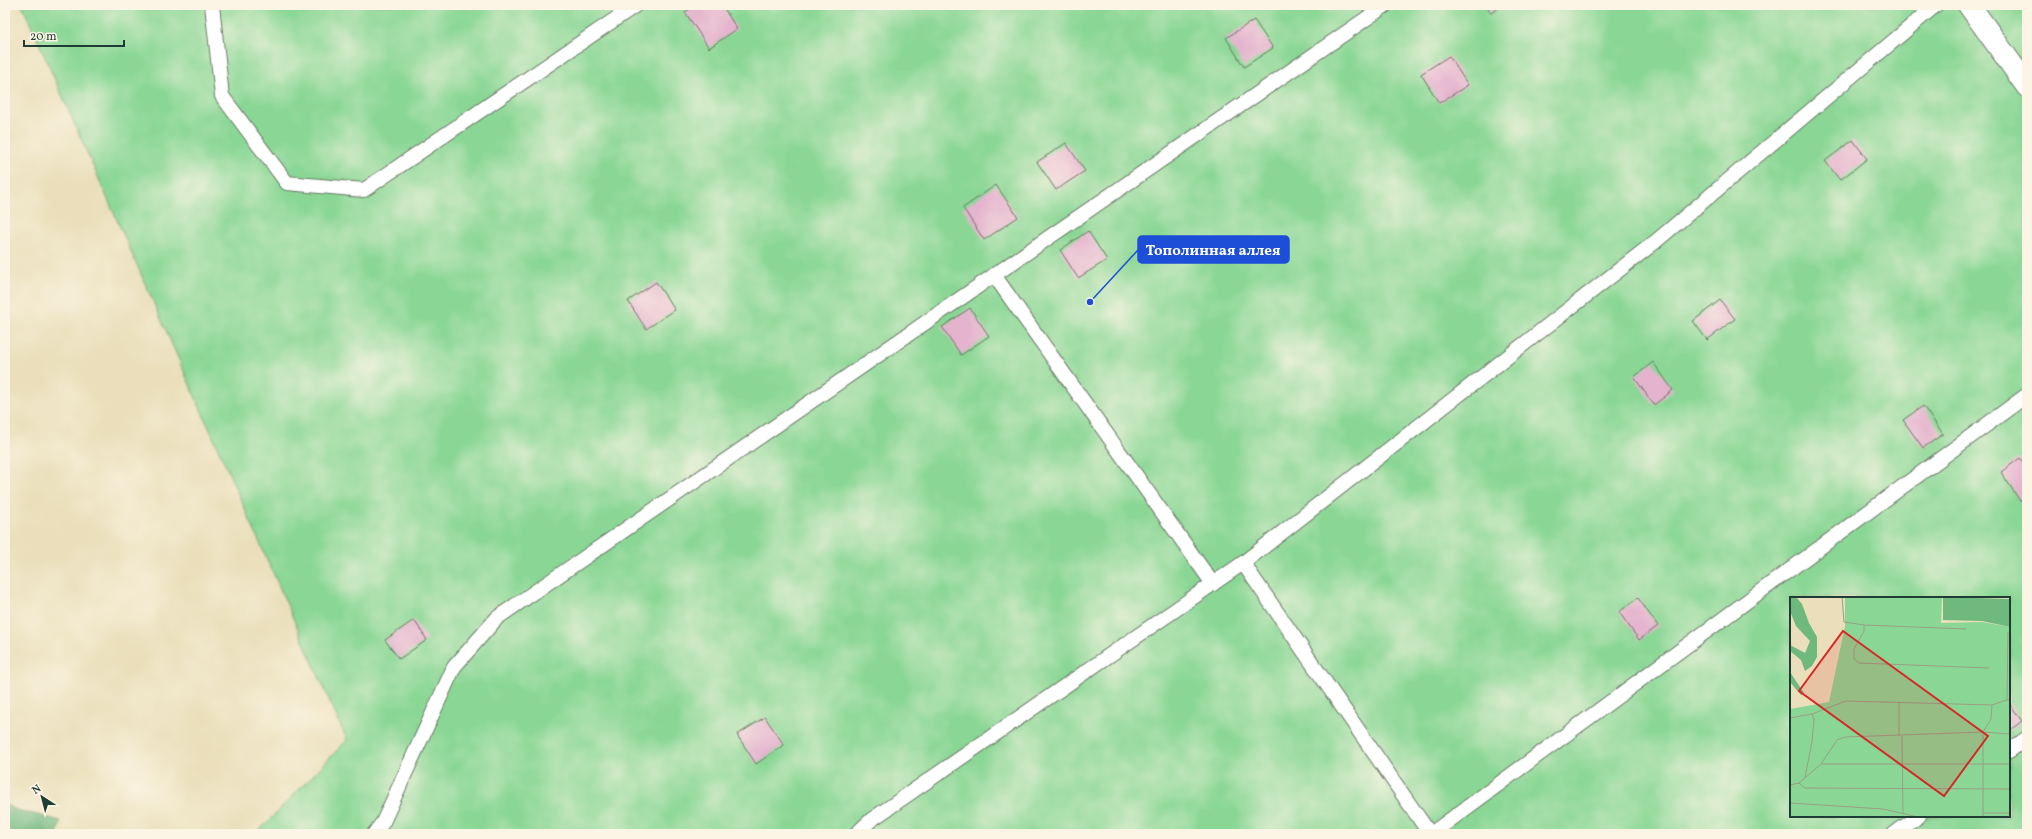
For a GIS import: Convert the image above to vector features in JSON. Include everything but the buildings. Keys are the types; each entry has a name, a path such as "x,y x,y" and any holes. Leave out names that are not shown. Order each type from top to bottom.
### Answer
{"street":[{"path":"1969,5 2027,86"}],"lane":[{"path":"212,5 222,96 287,183 364,190 636,5"},
{"path":"374,834 383,822 454,667 497,618 1386,5"},
{"path":"856,834 871,820 1243,563 1655,242 1936,5"},
{"path":"994,275 1213,584"},
{"path":"1243,563 1430,834 2027,394"},
{"path":"2010,750 2027,738"},
{"path":"1894,834 1918,817"}],"green space":[{"path":"22,5 2027,5 2027,834 256,834 347,740"},
{"path":"5,804 14,809 61,821 57,834 5,834"}],"place":[{"name":"Тополинная аллея","path":"1090,302"}]}
